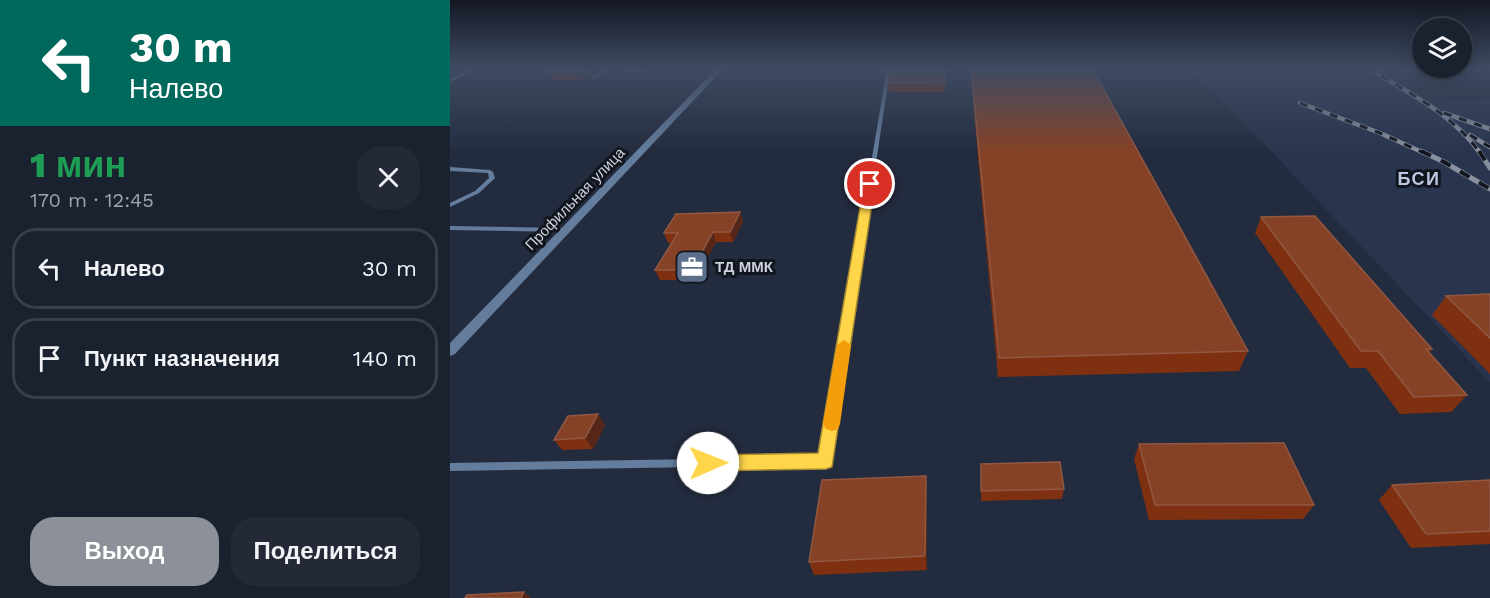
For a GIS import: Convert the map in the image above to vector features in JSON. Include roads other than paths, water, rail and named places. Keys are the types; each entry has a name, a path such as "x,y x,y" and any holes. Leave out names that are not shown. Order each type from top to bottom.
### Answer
{"street":[{"name":"Профильная улица","path":"450,351 694,96"}],"lane":[{"path":"450,467 826,461 884,96"},
{"path":"450,169 490,172 492,178 477,192 450,205"},
{"path":"450,228 565,230"}],"railway":[{"path":"1414,96 1457,127 1480,153"},
{"path":"1300,103 1380,133 1424,153"},
{"path":"1444,113 1490,129"},
{"path":"1470,135 1490,147"},
{"path":"1421,151 1490,189"},
{"path":"1479,151 1490,168"}],"place":[{"name":"ТД ММК","path":"692,267"}],"district":[{"name":"БСИ","path":"1419,179"}]}
